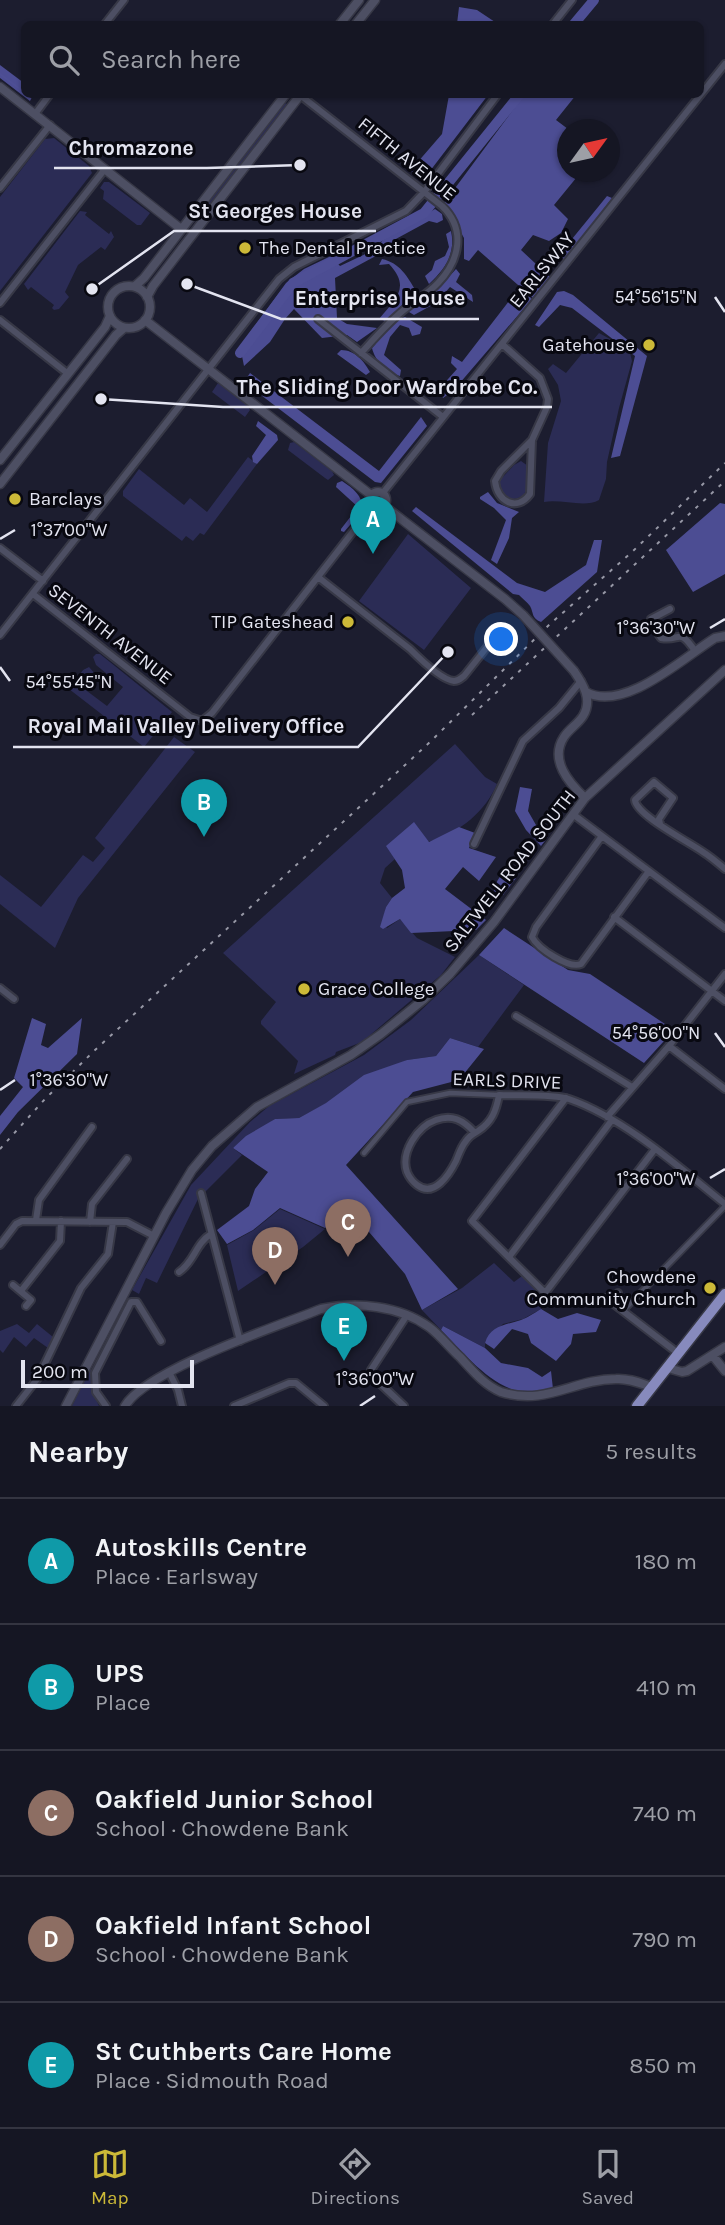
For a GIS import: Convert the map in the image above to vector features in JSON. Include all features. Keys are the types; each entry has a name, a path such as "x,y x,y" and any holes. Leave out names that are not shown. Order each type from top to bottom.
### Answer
{"main road":[{"path":"637,1406 725,1294"}],"street":[{"path":"106,21 124,0"},
{"path":"342,21 359,0"},
{"path":"358,21 375,0"},
{"path":"555,21 572,0"},
{"name":"EARLSWAY","path":"704,90 725,64"},
{"path":"0,87 181,229"},
{"path":"36,114 47,98"},
{"path":"135,286 147,297 150,306 145,320 135,327 124,328 116,324 110,316 108,305 112,294 122,286 135,286 144,278 283,98"},
{"path":"147,297 298,98"},
{"name":"FIFTH AVENUE","path":"304,98 442,206 450,213 456,228 458,243 455,258 437,284 397,316 361,354"},
{"path":"0,635 284,274 407,211 427,194 496,98"},
{"name":"EARLSWAY","path":"382,494 698,98"},
{"path":"0,188 50,125"},
{"path":"0,303 105,169"},
{"path":"172,240 184,234 192,235"},
{"path":"0,460 110,316"},
{"path":"318,319 443,416"},
{"path":"0,320 67,373"},
{"path":"145,320 371,495"},
{"path":"0,484 124,328"},
{"path":"502,344 541,378 546,391 547,407 532,440 495,481 501,498 510,504 523,501 530,494 532,440"},
{"path":"513,459 520,457 533,462"},
{"path":"371,495 378,492 382,494 385,498 383,505"},
{"path":"371,495 370,502 373,506"},
{"path":"373,506 383,505"},
{"path":"383,505 505,599 523,615 581,681 586,692 586,708 583,716 563,738 560,753 564,776 585,798"},
{"path":"373,506 318,576 410,649 422,662 451,680 462,678 500,628"},
{"name":"SEVENTH AVENUE","path":"0,548 43,581"},
{"name":"SEVENTH AVENUE","path":"33,594 190,717 202,721 212,713 318,576"},
{"path":"670,609 651,619 652,625 661,638 683,636 695,650"},
{"path":"586,692 602,698 638,689 695,650 715,638 725,636"},
{"name":"SALTWELL ROAD SOUTH","path":"66,1406 154,1236 192,1170 227,1131 264,1102 321,1073 381,1034 423,1000 450,974 494,922 585,798 725,670"},
{"path":"474,844 523,741 559,708 581,681"},
{"path":"660,824 659,819 673,798 654,782 639,794 634,803 660,824 725,869"},
{"path":"574,816 725,928"},
{"path":"473,824 481,827"},
{"path":"602,836 533,932 532,937 537,945 570,965 581,964 649,872"},
{"path":"614,917 725,1002"},
{"path":"509,1257 632,1087 669,1046 725,974"},
{"path":"0,988 14,999"},
{"path":"516,1016 632,1087"},
{"path":"669,1046 725,1089"},
{"name":"EARLS DRIVE","path":"364,1153 407,1102 450,1093 566,1098 609,1118 655,1149 725,1205"},
{"path":"474,1132 460,1119 447,1117 434,1120 422,1128 414,1138 405,1162 407,1173 413,1182 429,1190 438,1185 453,1169 464,1143 492,1119 499,1095"},
{"path":"566,1098 472,1221 545,1293 655,1149"},
{"path":"36,1220 39,1200 92,1127"},
{"path":"83,1138 93,1145"},
{"path":"90,1222 92,1204 127,1159"},
{"path":"201,1193 240,1342"},
{"path":"623,1311 725,1205"},
{"path":"0,1245 16,1224 36,1220 127,1222 154,1236"},
{"path":"22,1291 60,1241 61,1221"},
{"path":"16,1406 38,1378 81,1288 108,1254 113,1222"},
{"path":"179,1272 188,1266 202,1240 212,1234"},
{"path":"13,1285 32,1300 26,1306"},
{"path":"618,1293 608,1300 679,1354"},
{"path":"106,1406 96,1392 95,1373 131,1301 138,1302 161,1340"},
{"path":"125,1406 138,1391 169,1372 321,1309 343,1305 377,1306 407,1315 429,1327 485,1382 501,1392 528,1399 557,1395 582,1385 618,1378 652,1387"},
{"path":"399,1405 374,1379 371,1370 407,1315"},
{"path":"668,1368 687,1371 725,1347"},
{"path":"713,1356 725,1371"},
{"path":"169,1372 182,1406"},
{"path":"234,1406 250,1403 289,1383 296,1383 324,1406"}],"shaded area":[{"path":"459,7 477,10 494,21 457,21"},
{"path":"0,65 21,81 21,94 0,78"},
{"path":"448,98 486,98 430,171 418,176 410,171 442,134"},
{"path":"522,98 574,98 556,120 557,182 573,182 554,205 568,219 561,233 549,241 533,235 521,250 551,278 533,298 478,250 469,261 464,259 464,238 444,203"},
{"path":"283,103 288,104 208,210 203,206"},
{"path":"54,138 89,166 92,173 0,291 0,197 45,139"},
{"path":"104,182 109,182 150,213 141,225 137,225 103,199 104,191 100,188"},
{"path":"607,196 612,198 565,260 559,255"},
{"path":"435,209 442,214 443,220 437,223 429,221 394,240 385,251 335,278 337,318 347,324 377,328 357,342 347,335 322,338 294,309 270,342 244,366 242,356 251,331 286,283 304,269 331,256 340,266 374,250 383,240"},
{"path":"80,211 87,212 85,215 109,234 111,231 114,237 105,250 101,247 78,265 65,292 69,297 59,309 54,310 54,305 31,287 28,290 24,284"},
{"path":"451,231 452,247 448,260 429,284 425,276 432,270 435,261 445,256 449,247 446,234"},
{"path":"382,259 398,267 416,291 386,321 379,319 399,293 400,286 396,272 389,264 379,265"},
{"path":"456,269 460,274 456,282 472,295 473,302 450,287 436,303 414,315 409,312 413,305 437,290"},
{"path":"519,288 532,299 453,391 443,398 440,388 457,369 451,363 452,356 462,362"},
{"path":"564,291 573,295 647,356 620,456 611,458 635,356 572,308 560,305 539,327 535,325 557,292"},
{"path":"405,317 422,327 420,334 412,336 409,328 400,325 390,337 384,355 401,370 400,376 382,366 372,348 391,326"},
{"path":"599,333 621,345 630,353 632,361 607,462 606,479 599,500 580,503 544,502 548,443 561,401 558,385 548,369 553,364 566,373"},
{"path":"341,350 358,357 370,372 366,375 337,354"},
{"path":"250,373 379,471 421,417 427,426 381,483 375,482 244,382"},
{"path":"218,383 248,406 250,410 245,417 212,392"},
{"path":"258,421 277,435 278,440 257,464 253,462 252,456 266,435 256,426"},
{"path":"294,442 334,475 328,480 288,450 290,443"},
{"path":"248,457 257,464 204,535 200,533 193,541 186,536 182,541 123,496 123,491 139,469 184,505 190,498 207,512"},
{"path":"521,461 528,466 526,490 519,498 506,498 500,490 500,480"},
{"path":"342,481 357,493 363,510 344,532 341,529 358,507 336,487 337,483"},
{"path":"488,492 497,503 519,512 512,518 509,538 497,564 491,560 506,520 480,499"},
{"path":"720,503 725,504 725,574 693,592 666,550"},
{"path":"416,507 517,583 545,592 586,565 594,540 602,540 597,572 541,622 534,617 530,606 519,595 513,594 412,511"},
{"path":"408,534 471,588 424,650 359,601"},
{"path":"100,654 172,712 144,747 69,689 83,670 89,667 97,676 87,691 107,706 123,687 96,665 93,657"},
{"path":"174,737 195,752 78,898 55,948 0,904 0,875 41,907 83,855 93,862 105,848 95,838"},
{"path":"455,744 485,777 497,784 492,794 479,812 452,833 426,842 387,846 395,859 385,868 380,883 392,898 386,907 383,922 387,928 400,919 417,938 455,957 441,975 362,1042 294,1074 298,1061 261,1024 276,1002 223,953"},
{"path":"520,787 532,789 528,811 536,825 548,837 541,846 526,830 515,811"},
{"path":"414,822 429,842 459,827 475,833 469,848 496,857 479,881 463,867 445,889 486,920 476,930 411,933 400,919 383,929 380,927 386,907 392,898 405,888 402,870 386,846"},
{"path":"512,866 516,878 503,895 494,891 500,877"},
{"path":"504,928 568,970 590,974 674,1030 644,1063 479,955"},
{"path":"479,955 524,985 478,1047 450,1038 436,1056 407,1060 299,1118 275,1119 233,1148 242,1155 198,1199 157,1283 146,1278 139,1294 132,1290 191,1185 250,1122 269,1106 364,1055 411,1020"},
{"path":"32,1018 46,1024 41,1045 48,1048 82,1018 77,1054 18,1112 0,1135 0,1116 23,1087 14,1078"},
{"path":"450,1038 484,1049 459,1080 413,1092 346,1165 458,1289 422,1310 405,1274 351,1211 325,1228 280,1208 253,1230 227,1244 217,1230 249,1206 255,1189 268,1172 233,1148 246,1136 275,1119 299,1118 326,1103 364,1075 407,1060 436,1056"},
{"path":"280,1209 325,1229 238,1291 227,1245 254,1230"},
{"path":"494,1263 514,1282 522,1276 540,1295 541,1309 523,1319 503,1324 485,1343 485,1348 443,1326 441,1330 422,1310 462,1288"},
{"path":"541,1309 558,1319 577,1313 601,1320 596,1332 573,1334 571,1344 556,1361 531,1343 528,1334 512,1329 494,1349 485,1343 494,1330"},
{"path":"17,1324 29,1333 37,1324 53,1337 48,1348 34,1338 26,1347 14,1337 3,1353 0,1350 0,1331"},
{"path":"443,1326 485,1348 501,1363 528,1368 542,1377 551,1371 553,1389 525,1392 501,1384 468,1358 441,1330"},
{"path":"90,1369 92,1390 99,1406 72,1406"}],"waterway":[{"path":"576,21 594,0"},
{"path":"0,74 21,90"},
{"path":"240,353 293,283 424,213 517,98"}],"railway":[{"path":"0,1149 45,1099 94,1051 430,742 550,624 632,552 725,463"},
{"path":"472,715 725,481"}],"place":[{"name":"Chromazone","path":"300,165"},
{"name":"The Dental Practice","path":"245,248"},
{"name":"Enterprise House","path":"187,284"},
{"name":"St Georges House","path":"92,289"},
{"name":"Gatehouse","path":"649,345"},
{"name":"The Sliding Door Wardrobe Co.","path":"101,399"},
{"name":"Barclays","path":"15,499"},
{"name":"Autoskills Centre","path":"373,554"},
{"name":"TIP Gateshead","path":"348,622"},
{"name":"Royal Mail Valley Delivery Office","path":"448,652"},
{"name":"UPS","path":"204,837"},
{"name":"Grace College","path":"304,989"},
{"name":"Oakfield Junior School","path":"348,1257"},
{"name":"Oakfield Infant School","path":"275,1285"},
{"name":"Chowdene Community Church","path":"710,1288"},
{"name":"St Cuthberts Care Home","path":"344,1361"}]}
